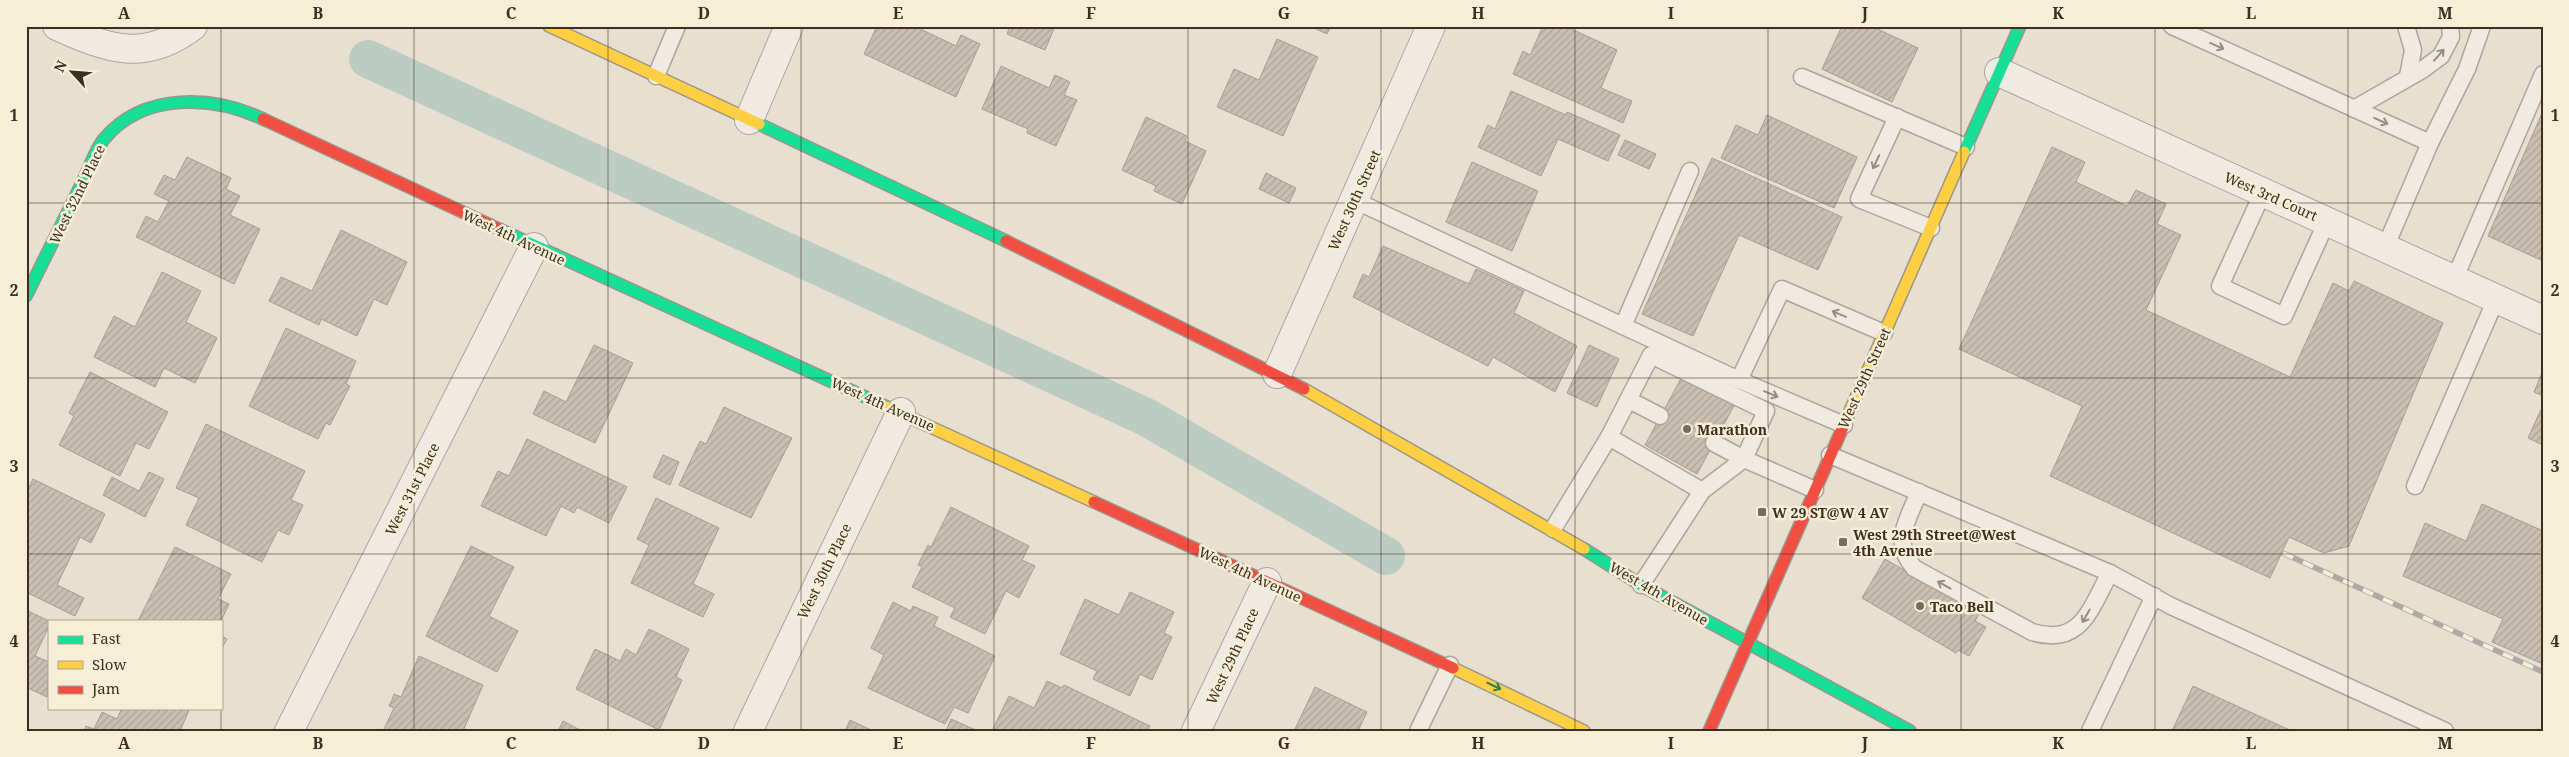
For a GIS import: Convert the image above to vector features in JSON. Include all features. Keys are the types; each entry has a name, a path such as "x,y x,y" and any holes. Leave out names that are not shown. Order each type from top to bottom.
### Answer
{"street":[{"path":"57,26 107,47 131,50 156,47 180,36 193,26"},
{"name":"West 4th Avenue","path":"550,26 982,228 1277,374 1553,529 1641,585 1910,731"},
{"path":"749,120 790,26"},
{"name":"West 30th Street","path":"1277,374 1431,26"},
{"name":"West 29th Street","path":"1709,731 1750,644 1830,455 2020,26"},
{"name":"West 3rd Court","path":"2000,72 2543,320"},
{"name":"West 4th Avenue","path":"175,103 204,101 240,108 534,247 901,412 1450,665 1584,731"},
{"name":"West 32nd Place","path":"26,296 104,140 135,113 175,103"},
{"name":"West 31st Place","path":"289,731 534,247"},
{"name":"West 30th Place","path":"748,731 901,412"},
{"name":"West 29th Place","path":"1196,731 1267,582"}],"lane":[{"path":"656,76 678,26"},
{"path":"2172,26 2430,143"},
{"path":"2406,26 2413,50 2408,76"},
{"path":"2354,109 2408,76 2422,70 2440,56 2451,37 2450,26"},
{"path":"2385,248 2430,143 2467,69 2482,26"},
{"path":"2454,280 2543,74"},
{"path":"1802,77 1966,147"},
{"path":"1896,117 1859,199 1931,228"},
{"path":"1624,326 1690,171"},
{"path":"2263,192 2220,286 2284,316 2326,221"},
{"path":"1354,200 1739,380 1844,425"},
{"path":"1739,380 1782,289 1884,333"},
{"path":"2415,486 2496,299"},
{"path":"1553,529 1608,437 1651,355 1766,411 1744,459 1702,491 1641,585"},
{"path":"1628,400 1660,416"},
{"path":"1608,437 1702,491"},
{"path":"1714,443 1744,459 1815,490"},
{"path":"1830,455 2110,574 2445,731"},
{"path":"1919,492 1901,536 1902,548 1906,559 1914,568 2032,632 2045,636 2065,634 2081,625 2110,574"},
{"path":"2090,731 2154,596"},
{"path":"1418,731 1450,665"}],"building":[{"path":"877,26 914,26 956,46 961,35 980,44 956,97 864,54"},
{"path":"1010,26 1055,26 1045,50 1007,34"},
{"path":"1310,26 1331,26 1327,34"},
{"path":"1543,26 1565,26 1617,50 1601,88 1632,101 1623,123 1513,74 1523,51 1530,55"},
{"path":"1842,26 1871,26 1918,48 1892,102 1822,69"},
{"path":"1277,39 1318,57 1283,136 1217,107 1234,69 1259,80"},
{"path":"1001,66 1049,88 1055,75 1070,82 1064,95 1077,100 1056,146 1027,133 1028,129 982,109"},
{"path":"1511,91 1566,115 1567,112 1620,135 1608,161 1558,139 1541,176 1478,147 1488,125 1495,129"},
{"path":"2543,111 2543,261 2488,236"},
{"path":"1767,115 1857,157 1834,208 1721,158 1736,125 1758,135"},
{"path":"1146,117 1187,136 1185,141 1206,151 1182,204 1154,191 1156,186 1122,170"},
{"path":"1625,140 1656,154 1649,169 1618,155"},
{"path":"2052,147 2085,162 2076,182 2127,206 2136,190 2166,204 2157,224 2181,235 2146,310 2290,377 2333,283 2349,291 2354,281 2443,323 2349,546 2324,553 2289,537 2270,578 2050,476 2082,406 1959,349"},
{"path":"187,157 231,178 226,189 240,196 230,215 260,229 234,284 136,237 146,216 158,222 169,201 154,194 164,175 175,180"},
{"path":"1712,158 1842,217 1818,270 1739,235 1693,336 1642,314"},
{"path":"1472,162 1538,191 1512,251 1446,222"},
{"path":"1266,173 1296,188 1289,203 1259,189"},
{"path":"341,230 407,262 387,305 374,299 357,336 321,319 319,325 269,301 281,277 312,291"},
{"path":"1383,246 1469,284 1476,269 1524,291 1514,313 1577,346 1555,392 1493,357 1488,366 1353,297 1363,274 1369,277"},
{"path":"162,272 201,291 186,322 217,338 195,383 164,368 155,387 94,357 114,316 135,327"},
{"path":"286,328 356,361 346,384 350,386 330,425 326,423 318,439 249,406"},
{"path":"594,345 633,363 595,443 533,414 544,391 566,402"},
{"path":"1589,345 1619,359 1597,407 1567,393"},
{"path":"90,372 168,412 149,449 136,443 120,476 59,445 74,416 69,413"},
{"name":"Marathon","path":"1684,373 1736,402 1697,474 1645,445"},
{"path":"2543,373 2543,396 2534,392"},
{"path":"2543,405 2543,445 2528,438"},
{"path":"724,407 792,438 751,518 679,485 700,441 706,444"},
{"path":"206,424 305,471 291,500 303,505 289,535 278,530 262,562 186,525 199,498 176,488"},
{"path":"527,439 627,487 609,523 577,507 574,513 561,506 546,536 481,506 498,471 509,476"},
{"path":"663,455 679,462 670,485 653,477"},
{"path":"149,472 164,479 145,517 103,495 112,477 139,491"},
{"path":"33,479 105,514 91,543 80,537 57,585 84,598 75,616 26,592 26,493"},
{"path":"656,498 719,528 693,584 714,594 703,617 631,583 649,545 637,539"},
{"path":"2482,504 2541,530 2543,526 2543,664 2492,642 2503,619 2403,576 2425,523 2466,541"},
{"path":"951,507 1029,546 1022,560 1035,566 1019,598 1006,591 985,634 950,617 955,608 912,587 922,567 918,565 928,545 931,547"},
{"path":"471,546 514,567 489,616 518,631 497,672 426,636"},
{"path":"175,547 231,574 218,599 229,604 221,620 138,620"},
{"name":"Taco Bell","path":"1885,559 1979,614 1975,621 1986,627 1969,656 1958,650 1956,653 1862,598"},
{"path":"1130,592 1174,612 1164,633 1172,637 1152,680 1140,674 1130,696 1093,679 1097,671 1060,654 1085,599 1119,615"},
{"path":"893,602 911,611 913,606 938,617 934,626 995,656 968,713 954,707 945,724 868,688 884,655 871,648"},
{"path":"26,610 48,621 48,628 35,656 48,662 47,697 26,687"},
{"path":"649,629 689,649 676,677 682,680 659,730 576,689 595,649 620,661 626,649 636,655"},
{"path":"222,636 227,639 222,648"},
{"path":"419,656 483,685 463,731 383,731 394,708 389,706 394,694 401,697"},
{"path":"1047,681 1062,688 1064,685 1150,726 1147,731 992,731 1009,696 1034,708"},
{"path":"2193,686 2292,731 2172,731"},
{"path":"1315,687 1367,712 1358,731 1294,731"},
{"path":"121,710 189,710 180,731 84,731 86,726 94,729 102,712 117,719"},
{"path":"951,719 978,731 946,731"},
{"path":"850,720 873,731 845,731"},
{"path":"563,721 582,731 558,731"}],"waterway":[{"path":"368,59 1146,417 1386,556"}],"railway":[{"path":"2283,553 2543,672"}],"traffic: fast":[{"path":"1964,152 2020,26"},
{"path":"26,296 98,149 104,139 120,124 138,113 158,106 179,102 223,105 263,119"},
{"path":"759,124 1006,241"},
{"path":"501,230 887,407"},
{"path":"1584,549 1641,585 1910,731"}],"traffic: slow":[{"path":"549,26 759,124"},
{"path":"1843,427 1964,152"},
{"path":"1304,389 1584,549"},
{"path":"887,407 1094,502"},
{"path":"1453,668 1584,731"}],"traffic: jam":[{"path":"263,119 501,230"},
{"path":"1006,241 1304,389"},
{"path":"1709,731 1843,427"},
{"path":"1094,502 1453,668"}],"place":[{"name":"Marathon","path":"1687,429"},
{"name":"W 29 ST@W 4 AV","path":"1762,512"},
{"name":"West 29th Street@West 4th Avenue","path":"1843,542"},
{"name":"Taco Bell","path":"1920,606"}]}
